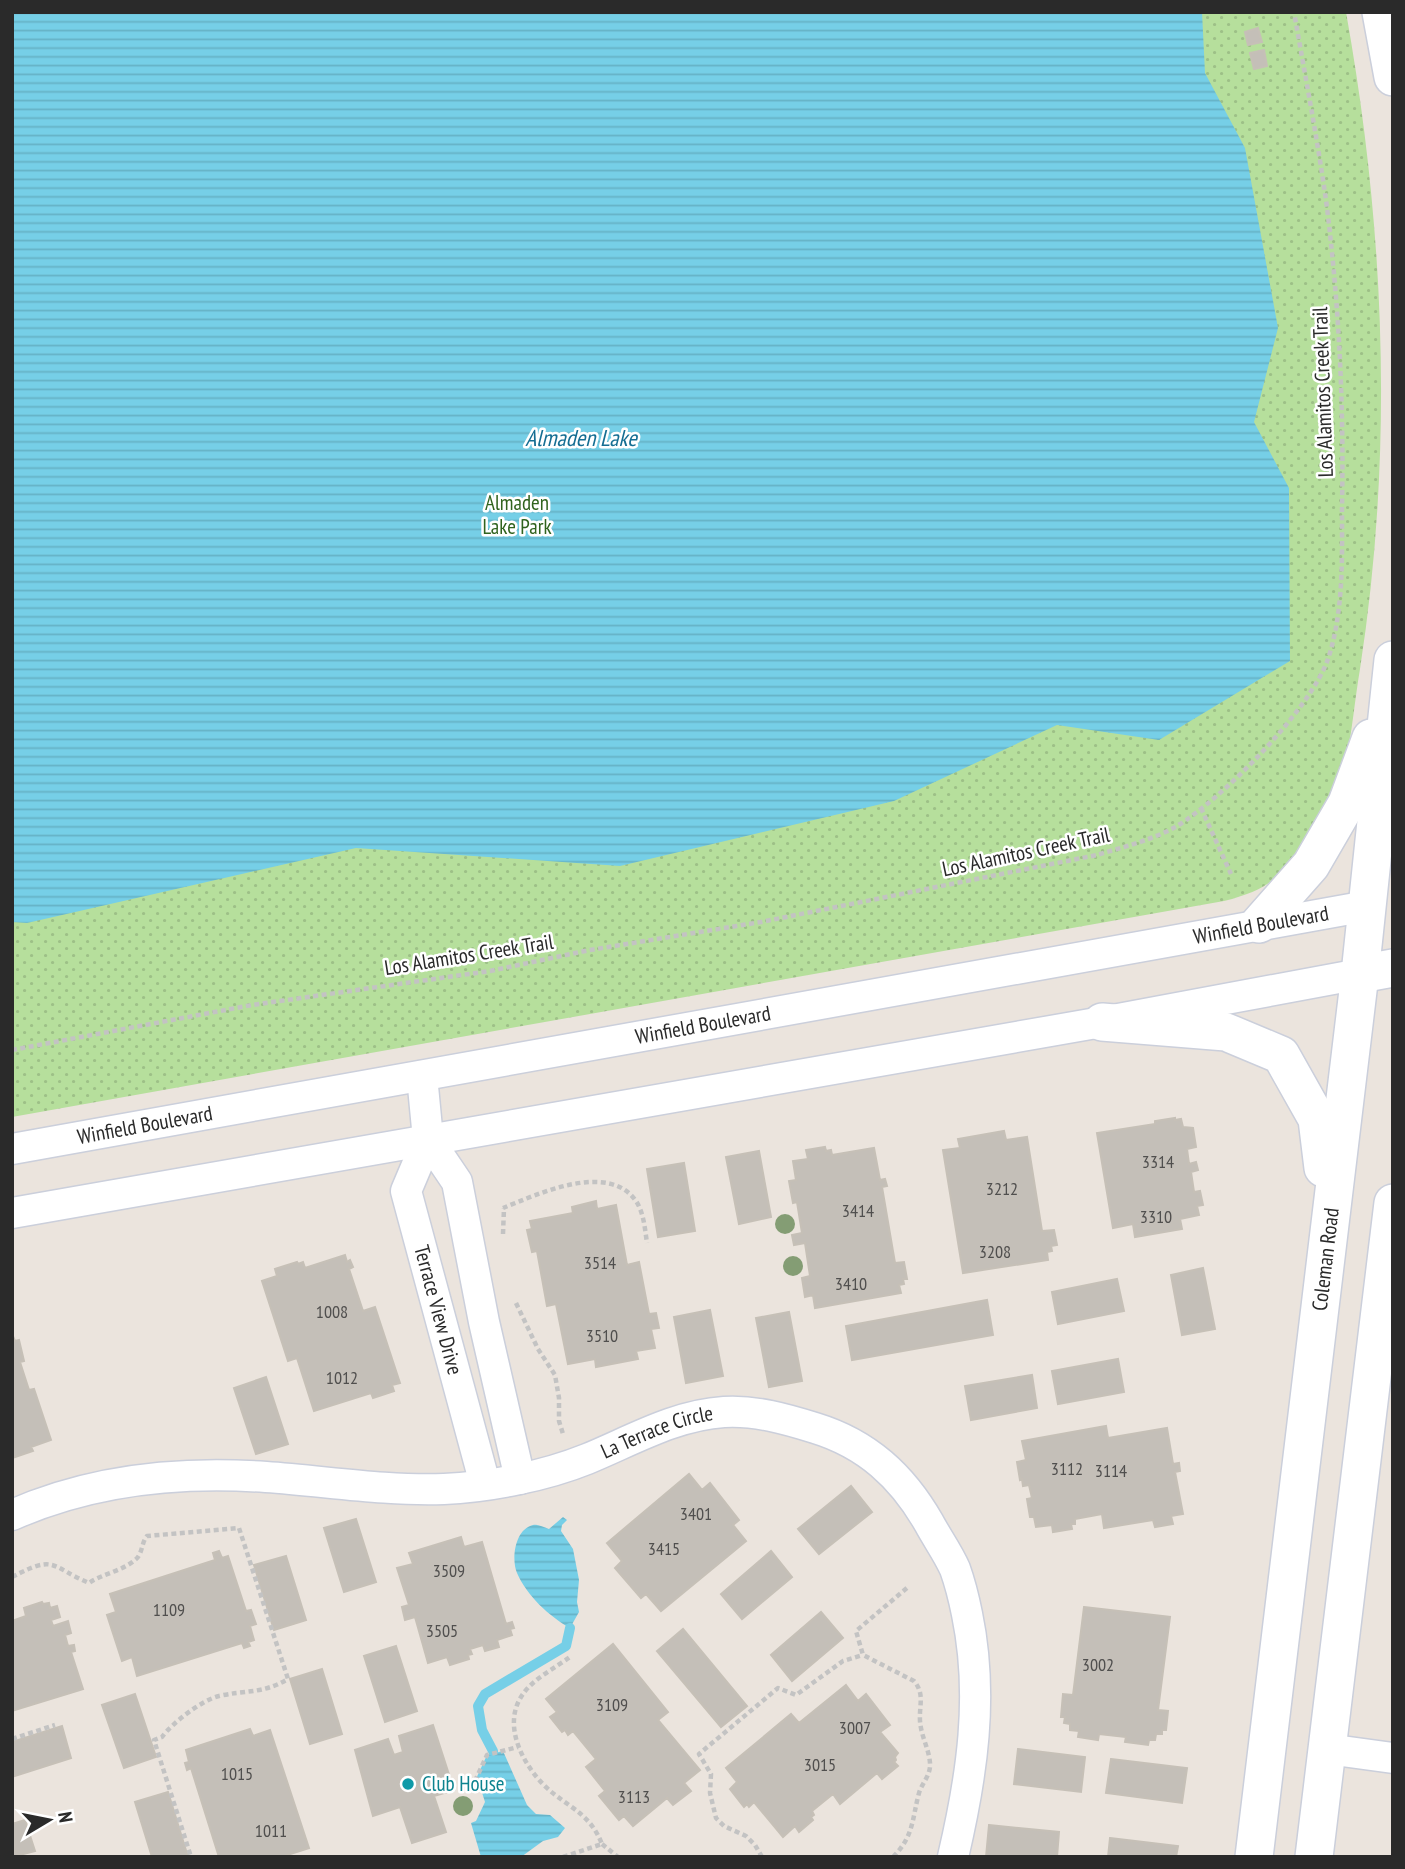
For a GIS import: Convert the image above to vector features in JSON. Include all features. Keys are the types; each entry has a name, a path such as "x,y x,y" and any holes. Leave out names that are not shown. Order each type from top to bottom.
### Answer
{"street":[{"path":"1381,12 1393,77"},
{"path":"1258,925 1311,865 1347,803 1392,672"},
{"name":"Coleman Road","path":"1254,1857 1329,1228 1376,971 1392,672"},
{"name":"Winfield Boulevard","path":"12,1149 1380,904"},
{"path":"12,1213 1102,1022 1376,971"},
{"path":"1102,1022 1226,1032 1281,1055 1317,1119 1329,1228"},
{"name":"Terrace View Drive","path":"422,1076 428,1139 406,1191 485,1484"},
{"name":"Terrace View Drive","path":"428,1139 457,1182 484,1322 520,1479"},
{"path":"1314,1857 1393,1203"},
{"name":"La Terrace Circle","path":"12,1515 39,1503 97,1488 170,1476 261,1477 392,1489 446,1489 520,1479 584,1461 665,1425 725,1412 780,1418 836,1434 864,1449 892,1474 918,1505 955,1569 965,1604 972,1638 977,1697 973,1758 953,1857"},
{"path":"1326,1749 1393,1758"}],"path":[{"name":"Los Alamitos Creek Trail","path":"12,1050 251,1005 489,971 1004,874 1097,855 1135,843 1174,828 1201,808 1244,770 1314,687 1327,662 1336,632 1341,562 1343,462 1339,341 1326,200 1294,12"},
{"path":"1201,808 1231,874"},
{"path":"495,1209 567,1186 610,1182 625,1190 637,1203 647,1243"},
{"path":"501,1244 504,1208"},
{"path":"515,1301 538,1349 555,1375 559,1421 562,1433 569,1440"},
{"path":"12,1577 50,1563 89,1583 134,1561 142,1551 147,1536 239,1528 288,1679 257,1692 215,1696 170,1726 162,1737 154,1740 191,1857"},
{"path":"863,1655 856,1631 908,1587"},
{"path":"762,1857 746,1836 724,1826 716,1818 710,1793 711,1774 699,1754 778,1688 796,1695 843,1661 863,1655 914,1681 920,1688 922,1697 920,1724 930,1763 929,1773 919,1793 913,1828 893,1857"},
{"path":"570,1657 523,1694 515,1716 518,1746 539,1779 590,1821 602,1844 618,1857"},
{"path":"12,1739 55,1725"},
{"path":"475,1781 487,1755 518,1746"},
{"path":"563,1857 602,1844"}],"green space":[{"name":"Almaden Lake","path":"12,12 1346,12 1359,94 1377,258 1381,422 1371,587 1350,742 1337,797 1328,818 1272,881 1252,892 1224,901 12,1117"}],"water":[{"name":"Almaden Lake","path":"12,12 1202,12 1205,73 1245,148 1278,328 1254,422 1289,488 1290,661 1159,740 1057,725 894,801 620,866 356,848 27,923 12,922"},
{"path":"563,1517 567,1520 561,1531 573,1549 579,1580 579,1612 570,1628 554,1618 533,1597 521,1581 514,1560 518,1538 522,1532 535,1525 549,1529"},
{"path":"503,1751 527,1805 536,1814 550,1815 565,1828 558,1837 543,1841 521,1857 481,1857 471,1823 476,1821 485,1802 478,1780 475,1781 487,1755"}],"building":[{"path":"1258,28 1262,42 1248,45 1245,32"},
{"path":"1264,50 1267,66 1254,69 1250,53"},
{"path":"1181,1119 1183,1127 1193,1128 1196,1147 1187,1149 1189,1164 1196,1162 1198,1170 1191,1172 1194,1192 1200,1191 1203,1205 1197,1206 1199,1215 1180,1219 1182,1229 1135,1237 1133,1224 1113,1228 1097,1133 1155,1124 1155,1121"},
{"path":"1004,1131 1006,1140 1027,1137 1042,1231 1054,1230 1057,1245 1051,1246 1052,1251 1047,1252 1048,1260 963,1273 943,1150 960,1148 958,1139"},
{"path":"825,1147 826,1151 831,1150 832,1155 874,1148 880,1180 885,1179 887,1186 882,1187 895,1263 904,1262 907,1279 903,1279 904,1284 899,1285 901,1293 815,1308 813,1295 805,1297 802,1278 810,1276 805,1243 794,1245 792,1235 802,1233 797,1202 793,1203 789,1181 796,1180 793,1161 808,1159 806,1150"},
{"path":"759,1151 771,1217 739,1224 726,1157"},
{"path":"684,1163 695,1231 658,1237 647,1169"},
{"path":"596,1201 597,1209 616,1205 627,1265 639,1262 649,1314 656,1313 659,1328 651,1329 655,1348 636,1351 638,1359 596,1367 595,1359 568,1364 556,1304 547,1306 537,1251 532,1252 527,1230 532,1229 530,1221 573,1213 572,1207"},
{"path":"345,1255 347,1262 350,1260 353,1267 349,1269 363,1311 375,1307 400,1383 392,1385 394,1391 373,1398 371,1393 314,1411 297,1358 288,1361 262,1281 277,1276 275,1269 297,1262 303,1262 305,1268"},
{"path":"1203,1268 1215,1329 1182,1335 1171,1275"},
{"path":"1117,1279 1124,1311 1058,1324 1052,1292"},
{"path":"987,1300 993,1335 852,1360 846,1326"},
{"path":"710,1310 723,1376 686,1383 674,1317"},
{"path":"789,1312 802,1381 769,1387 756,1318"},
{"path":"12,1334 15,1341 19,1340 24,1361 20,1362 29,1390 34,1389 51,1440 31,1447 33,1451 12,1458"},
{"path":"1118,1359 1124,1392 1058,1404 1052,1371"},
{"path":"1032,1375 1037,1408 971,1420 965,1386"},
{"path":"266,1377 288,1444 256,1454 234,1388"},
{"path":"1106,1426 1108,1438 1167,1428 1173,1464 1179,1463 1180,1471 1175,1472 1183,1514 1171,1516 1173,1524 1155,1527 1153,1520 1104,1528 1102,1514 1075,1519 1075,1524 1071,1524 1072,1529 1053,1532 1052,1525 1036,1527 1034,1517 1030,1517 1027,1499 1032,1498 1029,1485 1023,1486 1017,1462 1026,1460 1022,1441"},
{"path":"689,1474 702,1490 710,1483 739,1520 733,1525 746,1541 661,1611 646,1594 641,1598 615,1568 622,1561 607,1543"},
{"path":"851,1486 872,1512 819,1554 798,1529"},
{"path":"356,1519 376,1582 344,1592 324,1528"},
{"path":"461,1537 464,1547 482,1542 506,1624 512,1622 514,1628 510,1629 512,1635 497,1640 499,1647 485,1651 483,1645 470,1649 472,1654 468,1655 469,1659 450,1665 447,1657 428,1663 415,1617 405,1620 402,1607 409,1605 397,1568 413,1564 409,1553"},
{"path":"219,1551 222,1558 228,1556 246,1611 251,1610 256,1624 250,1626 254,1640 248,1642 250,1646 244,1648 242,1643 137,1676 132,1657 122,1661 107,1615 116,1612 110,1594 215,1560 213,1553"},
{"path":"771,1551 792,1577 742,1619 721,1594"},
{"path":"286,1556 306,1620 274,1630 254,1565"},
{"path":"42,1602 49,1603 50,1608 57,1606 60,1617 51,1620 53,1626 68,1621 71,1633 65,1635 68,1646 74,1645 75,1651 71,1652 83,1689 12,1711 12,1621 26,1616 24,1608"},
{"path":"1084,1607 1170,1617 1158,1710 1168,1711 1166,1730 1162,1730 1162,1734 1156,1734 1155,1740 1149,1740 1148,1745 1125,1742 1126,1737 1099,1734 1098,1740 1078,1737 1079,1731 1070,1730 1070,1724 1064,1723 1065,1717 1061,1717 1063,1694 1073,1695"},
{"path":"821,1612 843,1638 792,1681 771,1655"},
{"path":"683,1629 747,1706 721,1727 657,1651"},
{"path":"613,1644 668,1712 658,1720 700,1770 684,1783 691,1791 673,1805 667,1798 633,1826 624,1816 619,1820 599,1796 605,1791 586,1767 596,1759 573,1731 568,1735 565,1730 562,1732 550,1717 557,1712 546,1699"},
{"path":"396,1646 417,1711 385,1722 364,1656"},
{"path":"322,1669 342,1734 310,1744 290,1679"},
{"path":"846,1685 858,1701 866,1694 890,1725 880,1732 898,1753 894,1762 898,1766 882,1779 877,1773 840,1804 833,1794 812,1811 813,1820 799,1832 795,1826 783,1837 754,1802 749,1807 747,1804 744,1807 730,1789 737,1782 726,1768 791,1714 799,1723"},
{"path":"135,1694 156,1757 124,1768 102,1705"},
{"name":"Club House","path":"433,1725 454,1790 434,1796 446,1832 412,1843 400,1807 373,1816 355,1750 388,1739 394,1755 403,1752 399,1736"},
{"path":"62,1726 71,1758 12,1777 12,1742"},
{"path":"250,1729 253,1736 270,1730 309,1848 281,1857 219,1857 191,1768 187,1770 185,1763 189,1762 186,1750"},
{"path":"1018,1749 1085,1757 1081,1792 1014,1784"},
{"path":"1111,1759 1187,1768 1182,1803 1106,1793"},
{"path":"168,1792 188,1857 152,1857 135,1802"},
{"path":"25,1820 35,1851 12,1857 12,1824"},
{"path":"989,1825 1059,1832 1057,1857 986,1857"},
{"path":"1110,1838 1178,1846 1176,1857 1108,1857"}],"waterway":[{"path":"493,1751 482,1730 478,1706 485,1694 566,1646 570,1628"}],"place":[{"name":"Club House","path":"408,1784"}],"park label":[{"name":"Almaden Lake Park","path":"517,515"}]}
